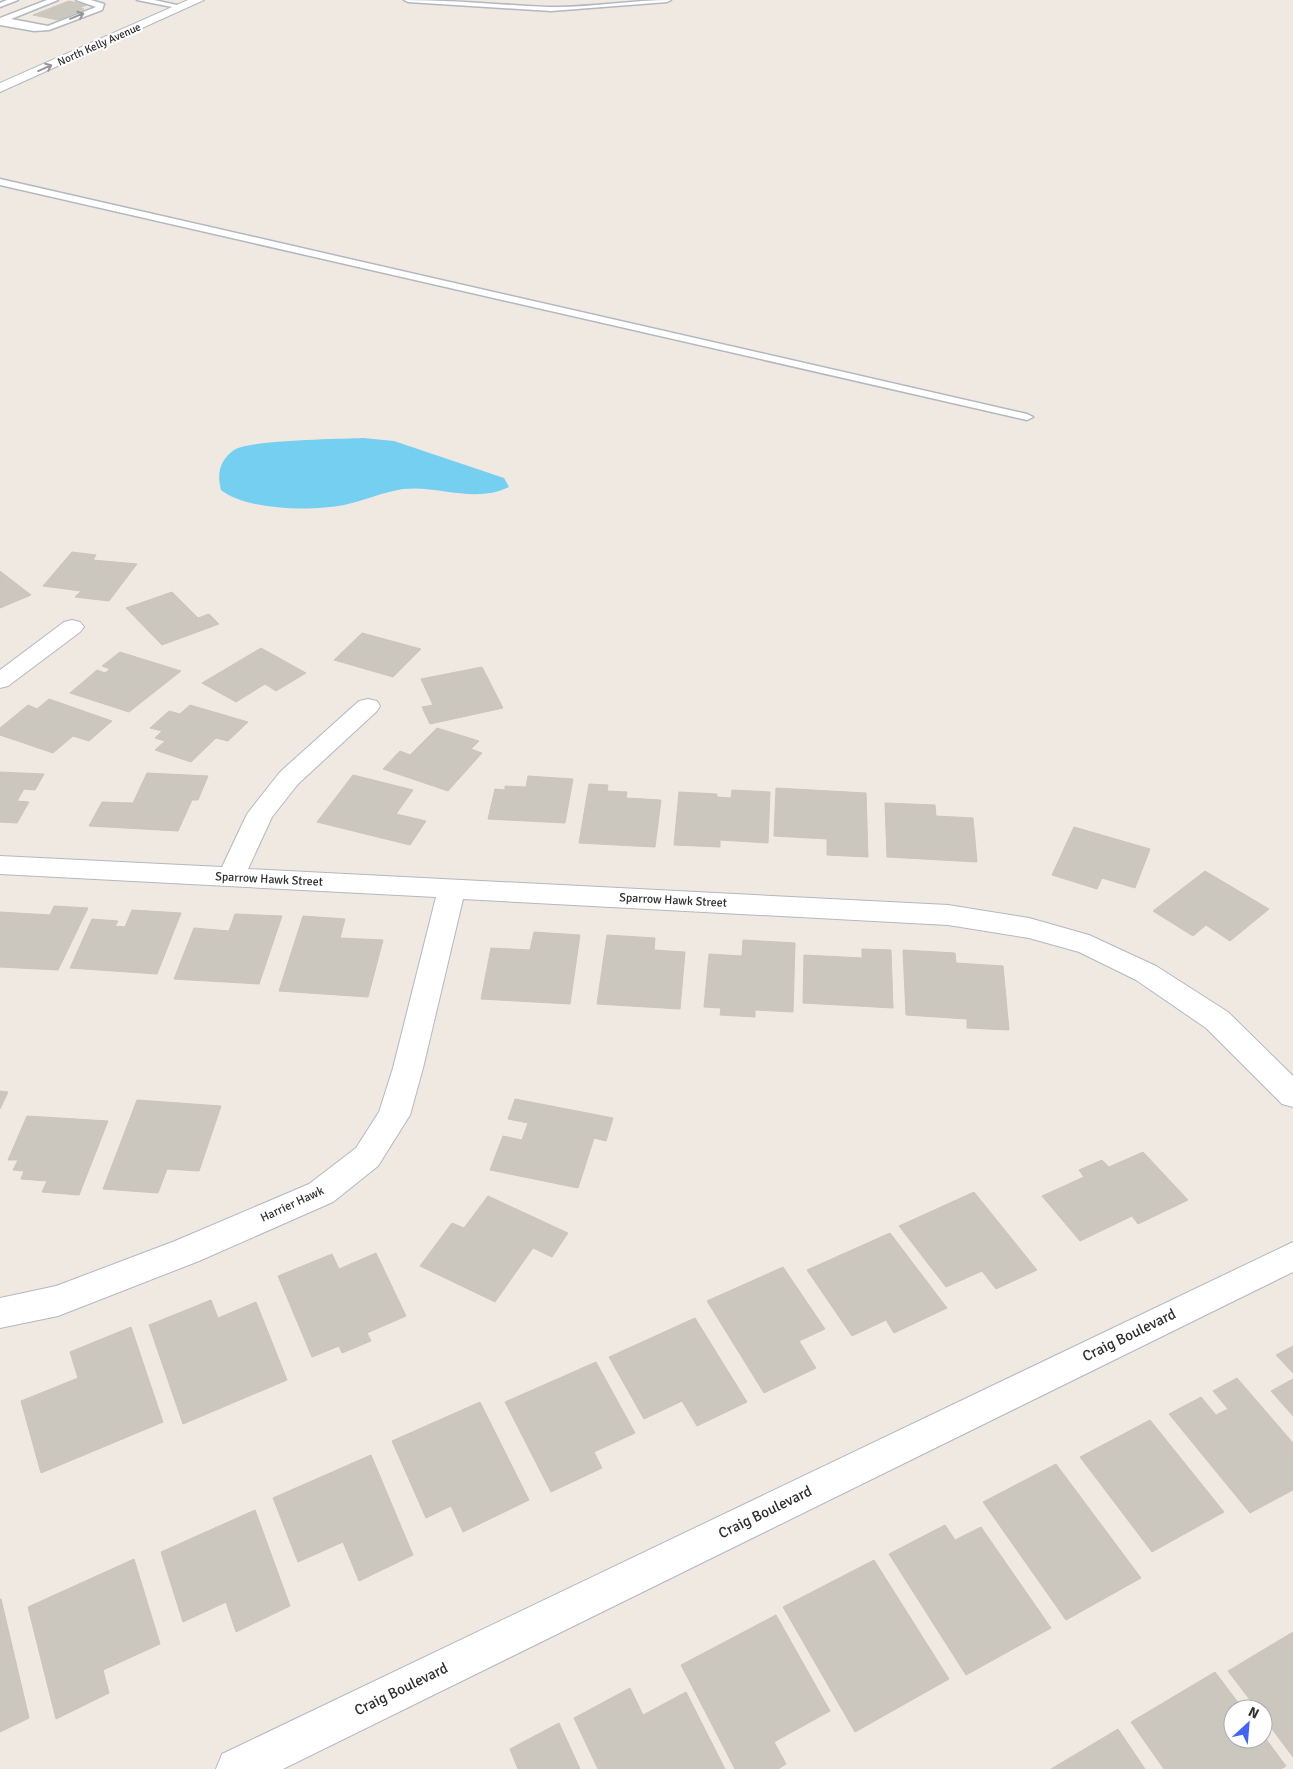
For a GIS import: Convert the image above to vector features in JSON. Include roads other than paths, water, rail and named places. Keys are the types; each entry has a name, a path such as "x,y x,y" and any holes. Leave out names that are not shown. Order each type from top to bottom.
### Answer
{"street":[{"name":"North Kelly Avenue","path":"0,88 198,0"},
{"name":"North Kelly Avenue","path":"0,74 164,1"},
{"path":"0,681 72,627"},
{"path":"231,877 260,814 289,778 368,706"},
{"name":"Sparrow Hawk Street","path":"0,865 948,915 1029,928 1089,944 1146,973 1217,1020 1293,1094"},
{"name":"Harrier Hawk","path":"0,1312 58,1300 187,1251 321,1192 367,1157 394,1115 408,1068 452,888"},
{"name":"Craig Boulevard","path":"237,1769 1293,1256"}],"lane":[{"path":"0,6 14,0"},
{"path":"36,0 50,1"},
{"path":"1,19 49,28 99,8 100,4 80,0"},
{"path":"141,0 164,1 182,7"},
{"path":"408,0 551,9 667,0"},
{"path":"1,19 50,1"},
{"path":"0,182 1027,417"}],"water":[{"path":"363,438 394,441 504,478 509,487 483,494 416,488 403,489 344,505 315,508 263,506 233,497 221,490 220,468 225,459 234,450 275,442"}]}
